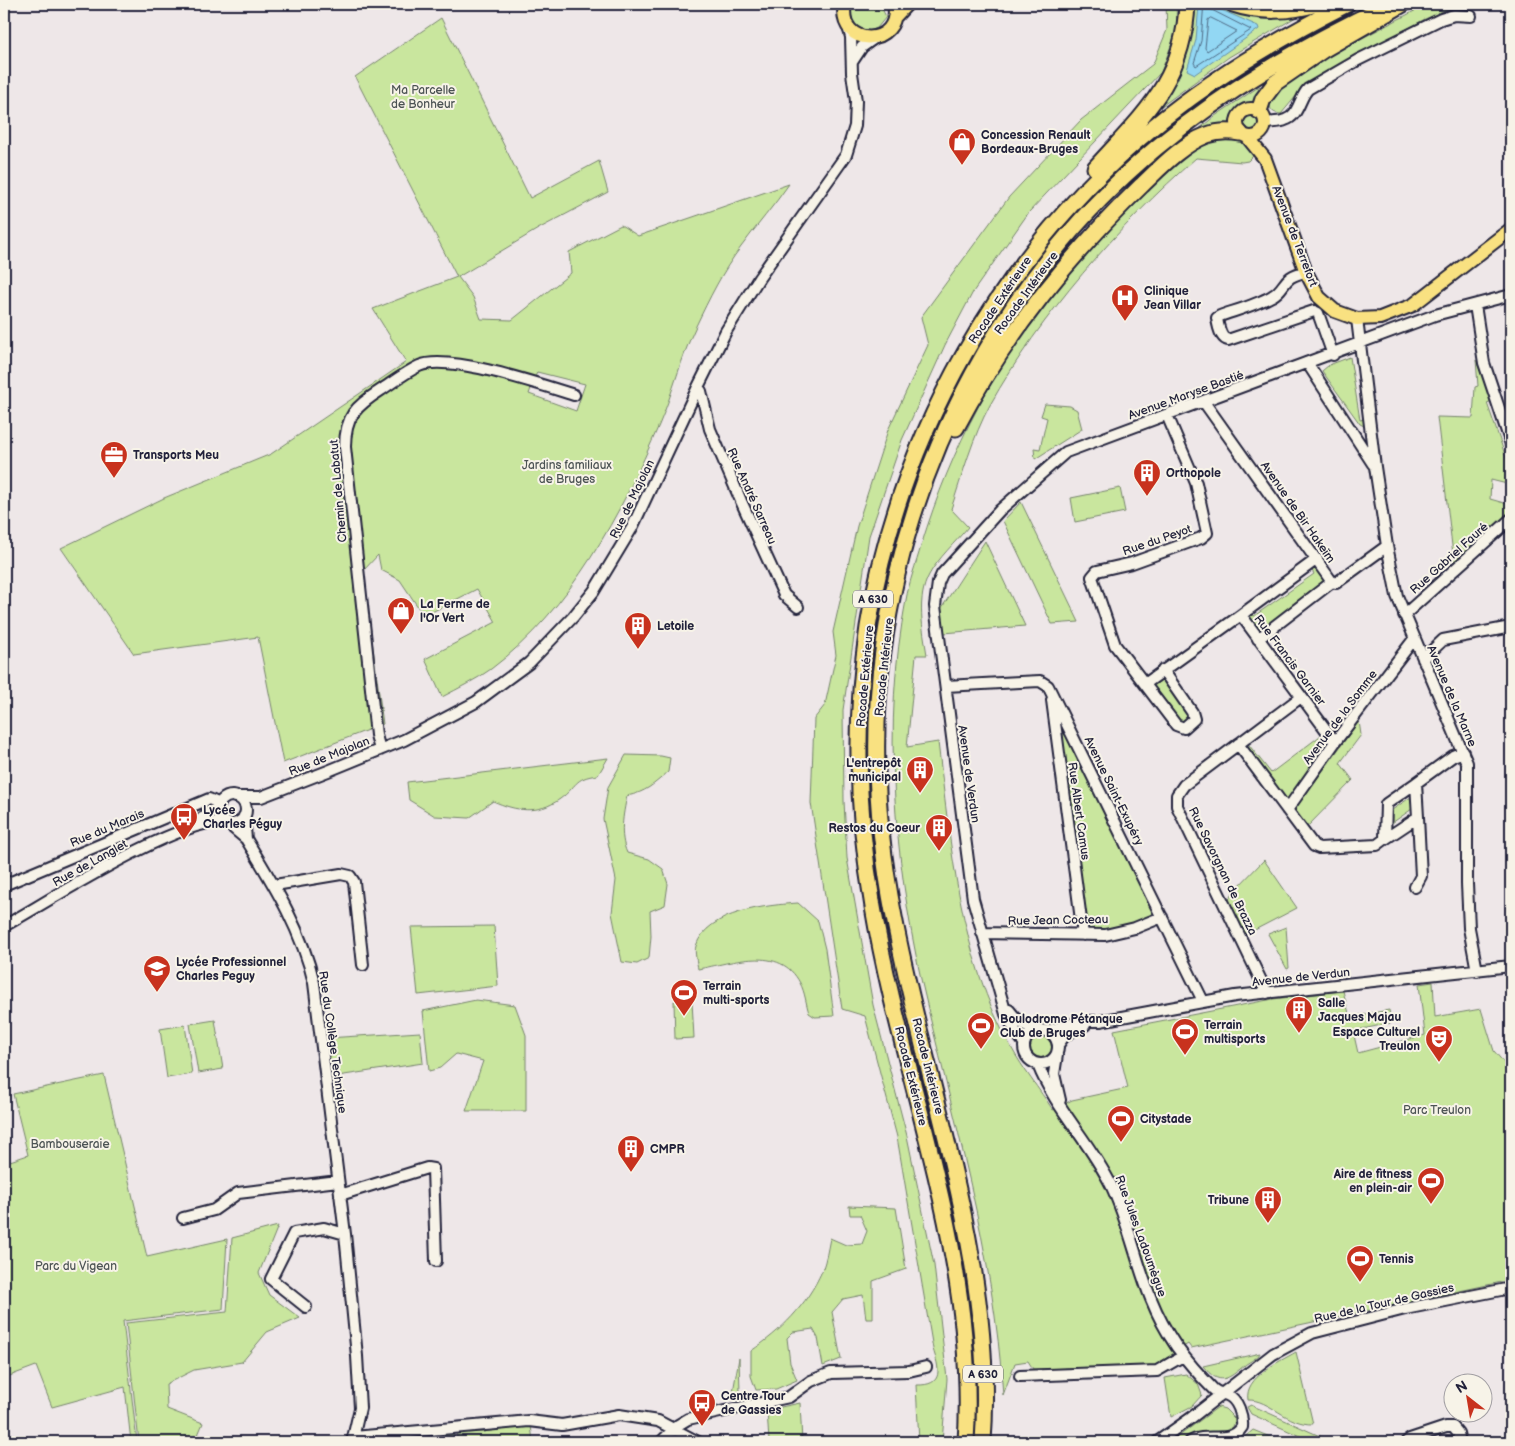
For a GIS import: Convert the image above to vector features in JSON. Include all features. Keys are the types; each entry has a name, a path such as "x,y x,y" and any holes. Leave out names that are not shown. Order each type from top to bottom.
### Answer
{"highway":[{"path":"1034,250 1087,177 1159,94 1175,67 1181,50 1187,4"},
{"path":"1233,4 1255,10 1276,10 1316,4"},
{"name":"Rocade Extérieure","path":"966,1442 964,1368 956,1280 939,1194 882,954 867,865 860,778 861,700 868,631 874,595 898,504 915,455 965,353 1034,250 1102,174 1126,150 1172,112 1249,58 1347,4"},
{"name":"Rocade Intérieure","path":"983,1442 982,1356 970,1255 949,1153 904,965 885,862 878,806 878,726 882,654 898,571 917,505 947,425 992,340 1035,277 1105,195 1186,124 1267,67 1390,4"},
{"path":"1262,123 1263,99 1275,82 1323,50 1403,4"},
{"path":"917,505 989,370 1048,289 1080,249 1119,207 1183,149 1195,141 1217,132 1244,136"}],"main road":[{"path":"845,4 843,11 848,27 861,36 877,37 888,29 894,18 907,4"},
{"path":"894,4 894,18"},
{"path":"1250,109 1262,123 1256,137 1244,136 1237,120 1242,112 1250,109"},
{"name":"Avenue de Terrefort","path":"1262,123 1264,159 1306,272 1319,297 1335,311 1357,318 1380,318 1413,306 1511,229"},
{"name":"Avenue de Terrefort","path":"1244,136 1264,159"}],"street":[{"path":"1262,123 1284,121 1290,118 1296,113 1303,94 1308,89 1358,60 1442,19 1454,15 1471,16"},
{"name":"Rue de Majolan","path":"235,797 261,797 380,750 429,728 476,702 529,663 573,617 604,577 621,550 726,331 760,278 846,155 855,126 856,101 851,37 848,27"},
{"path":"852,63 862,47 877,37"},
{"path":"1306,272 1296,274 1284,282 1273,296 1220,316 1217,318 1218,322 1225,340 1228,340 1314,311 1318,313 1334,354"},
{"name":"Avenue Maryse Bastié","path":"935,606 938,583 942,574 1000,510 1058,458 1074,448 1360,345 1435,315 1511,295"},
{"path":"1475,305 1484,363 1511,444"},
{"name":"Avenue de la Marne","path":"1357,318 1375,467 1397,596 1467,763 1469,928 1477,971"},
{"name":"Chemin de Labatut","path":"380,750 376,735 345,447 345,431 351,414 369,398 420,365 440,362 482,369 574,395"},
{"path":"1308,364 1375,467"},
{"name":"Rue André Sarreau","path":"697,389 701,391 705,414 716,444 758,540 784,595 798,607"},
{"name":"Avenue de Bir Hakeïm","path":"1204,402 1332,582 1336,583 1387,546"},
{"name":"Rue du Peyot","path":"1145,684 1115,645 1093,581 1094,574 1176,548 1201,538 1207,532 1196,483 1168,415"},
{"name":"Rue Gabriel Fauré","path":"1404,615 1511,518"},
{"path":"1241,615 1317,559"},
{"path":"1258,639 1332,582"},
{"name":"Avenue de Verdun","path":"935,606 969,872 982,933 1010,1024 1024,1043"},
{"name":"Rue Francis Garnier","path":"1145,684 1241,615 1336,742"},
{"path":"1423,659 1443,640 1511,627"},
{"name":"Avenue de la Somme","path":"1287,810 1414,639"},
{"path":"1145,684 1176,725 1184,728 1189,725 1194,719 1192,712 1163,670"},
{"path":"946,686 1040,681 1051,690"},
{"name":"Avenue Saint-Exupéry","path":"1051,690 1204,1001"},
{"name":"Rue Albert Camus","path":"1051,690 1083,935"},
{"name":"Rue Savorgnan de Brazza","path":"1267,993 1177,806 1177,795 1184,785 1301,697"},
{"path":"1238,744 1314,846 1319,848 1377,845 1418,817"},
{"path":"1385,839 1386,804 1453,756 1463,752"},
{"path":"1415,887 1421,876 1416,782"},
{"path":"235,797 242,801 245,814 235,824 226,823 219,816 220,804 226,798 235,797"},
{"name":"Rue de Majolan","path":"245,814 261,797"},
{"name":"Rue du Marais","path":"4,885 209,799 220,804"},
{"name":"Rue de Langlet","path":"191,827 220,804"},
{"name":"Rue du Collège Technique","path":"245,814 246,839"},
{"name":"Rue de Langlet","path":"4,926 129,856 191,827 213,822 226,823"},
{"name":"Rue du Collège Technique","path":"226,823 246,839 275,885 308,959 314,983 345,1234 360,1408 353,1440"},
{"path":"275,885 341,874 350,876 354,882 363,965"},
{"name":"Rue Jean Cocteau","path":"982,933 1105,935 1135,928 1162,917"},
{"name":"Avenue de Verdun","path":"1003,1000 1017,1020 1025,1027 1042,1030 1082,1021 1095,1021 1204,1001 1511,966"},
{"name":"Avenue de Verdun","path":"1058,1050 1065,1036 1095,1021"},
{"path":"1042,1030 1054,1036 1058,1050 1049,1063 1038,1064 1028,1059 1024,1043 1030,1034 1042,1030"},
{"name":"Rue Jules Ladoumègue","path":"1058,1050 1054,1074 1062,1106"},
{"name":"Rue Jules Ladoumègue","path":"1038,1064 1045,1083 1062,1106 1111,1185 1150,1300 1165,1329 1183,1356 1213,1389 1221,1394 1228,1395 1239,1407 1243,1420 1240,1431 1228,1440 1199,1438 1190,1442"},
{"path":"340,1195 427,1168 433,1169 436,1261"},
{"path":"183,1218 214,1210 238,1193 338,1181"},
{"path":"306,1307 271,1279 294,1232 324,1228 345,1234"},
{"name":"Rue de la Tour de Gassies","path":"1156,1442 1273,1354 1312,1333 1405,1309 1511,1288"},
{"path":"1020,1376 1157,1370 1183,1356"},
{"path":"661,1442 684,1422 696,1417 789,1397 799,1392 811,1381 831,1372 909,1372 926,1367"},
{"path":"353,1440 529,1421 562,1425 607,1416 631,1415 658,1421 698,1442"},
{"path":"1406,1442 1410,1438 1446,1427 1452,1427 1458,1433 1460,1442"}],"green space":[{"path":"852,4 880,4 886,17 877,28 870,31 865,30 856,26 851,18 850,9"},
{"path":"1166,4 1176,4 1177,30 1161,72 1029,212 973,292 945,345 902,440 869,536 843,710 847,858 873,1005 907,1136 934,1265 947,1379 942,1442 919,1442 916,1385 925,1385 932,1382 938,1375 938,1369 897,1137 865,1016 842,1009 811,803 814,719 825,705 836,655 833,632 857,526 888,430 928,345 921,317 1009,197 1081,120 1153,64 1167,30"},
{"path":"1191,4 1220,4 1233,10 1306,11 1229,57 1152,113"},
{"path":"1428,4 1459,4 1425,19 1308,82 1281,114 1272,110 1270,95 1304,68"},
{"path":"441,18 530,198 599,161 608,192 538,229 458,277 473,297 481,319 512,320 571,273 569,252 621,225 638,236 789,184 728,265 691,338 664,413 628,492 591,558 546,618 520,645 491,669 442,697 425,659 496,622 477,589 424,616 400,580 381,570 378,555 363,571 383,724 283,763 258,637 134,654 61,548 164,498 271,454 406,362 373,309 457,277 355,77","holes":["537,372 585,384 576,411 529,394"]},
{"path":"1260,86 1265,91 1259,104 1238,108 1232,115 1229,126 1183,142 1215,116"},
{"path":"1250,116 1256,118 1258,124 1256,130 1250,132 1244,130 1242,124 1244,118"},
{"name":"Parc Treulon","path":"1223,138 1242,139 1254,147 1254,155 1248,161 1242,162 1196,158 1167,184 1110,242 1083,273 1032,339 990,405 973,443 951,509 968,527 942,556 925,584 922,614 927,655 916,655 907,747 938,742 947,819 960,899 980,976 994,1012 1011,1047 1053,1110 1072,1100 1128,1088 1114,1030 1273,999 1343,991 1350,1017 1389,1010 1391,1023 1353,1031 1358,1053 1425,1035 1419,984 1433,982 1435,1017 1481,1009 1494,1051 1511,1071 1511,1280 1191,1348 1188,1344 1154,1366 1033,1369 1028,1361 1015,1363 1003,1395 998,1341 982,1237 921,979 904,885 898,838 894,790 894,694 906,600 933,510 962,439 979,405 1018,340 1064,279 1100,237 1138,198 1187,152 1205,142"},
{"path":"1350,357 1360,420 1365,419 1366,427 1360,424 1322,371 1329,365"},
{"path":"1476,360 1492,401 1487,403 1511,472 1511,485 1491,480 1490,499 1511,505 1511,512 1454,563 1437,417 1473,418 1475,387 1478,386"},
{"path":"1045,404 1070,406 1077,410 1082,429 1035,459 1034,448 1040,449 1047,418 1041,416"},
{"path":"1120,488 1125,512 1075,522 1071,498"},
{"path":"1021,502 1079,622 1052,624 1003,521"},
{"path":"985,541 1025,626 944,633 941,609"},
{"path":"1315,566 1323,574 1323,584 1261,630 1251,624 1247,615 1250,612 1254,616 1314,574 1311,569"},
{"path":"1158,677 1163,678 1189,715 1186,721 1181,723 1151,686"},
{"path":"1359,721 1361,735 1340,763 1353,780 1306,828 1295,809"},
{"path":"1062,728 1155,913 1154,916 1114,929 1089,931 1087,929 1060,729"},
{"path":"1324,733 1330,744 1287,802 1284,801 1244,748 1249,745 1271,773"},
{"path":"626,755 670,758 668,772 649,787 627,796 624,810 622,832 627,853 649,859 663,869 668,884 665,905 650,911 651,936 649,958 637,964 622,962 612,913 616,880 603,819 608,787"},
{"path":"608,758 598,775 580,780 560,799 552,804 535,809 519,809 493,801 469,818 435,816 409,800 407,782"},
{"path":"1411,797 1412,809 1389,825 1389,812"},
{"path":"1264,860 1297,908 1245,935 1228,901 1234,891"},
{"path":"798,903 818,921 825,949 834,1016 815,1017 809,1013 800,983 791,971 780,964 768,960 754,959 698,969 695,948 702,934 712,925 740,912 755,908"},
{"path":"494,926 498,986 418,995 411,927"},
{"path":"1286,927 1289,968 1287,969 1268,934"},
{"path":"476,1000 515,1005 526,1035 526,1111 466,1111 483,1061 456,1054 440,1068 429,1071 423,1011"},
{"name":"Terrain multi-sports","path":"674,1001 692,1001 694,1038 675,1039"},
{"path":"215,1020 223,1069 198,1073 190,1024"},
{"path":"185,1025 192,1074 167,1078 160,1029"},
{"path":"420,1032 423,1063 331,1077 327,1038"},
{"path":"1041,1035 1051,1038 1054,1048 1051,1058 1041,1061 1031,1058 1028,1048 1031,1038"},
{"name":"Parc du Vigean","path":"104,1075 147,1257 227,1239 223,1309 123,1321 137,1442 131,1442 125,1387 52,1407 36,1366 4,1378 4,1163 28,1155 13,1094"},
{"path":"849,1206 896,1208 906,1269 873,1281 873,1319 866,1319 863,1295 843,1299 832,1312 841,1359 823,1366 818,1338 813,1329 793,1332 787,1338 790,1363 797,1380 776,1389 756,1390 751,1376 751,1351 783,1326 809,1295 822,1271 830,1238 846,1245 862,1244 867,1231 860,1215 850,1215"},
{"path":"278,1226 259,1273 269,1295 300,1318 267,1332 242,1362 194,1370 166,1384 167,1409 203,1423 195,1442 139,1442 126,1323 227,1312 232,1238"},
{"path":"1296,1352 1313,1424 1295,1421 1263,1403 1248,1400 1251,1384 1257,1377"},
{"path":"1260,1353 1234,1374 1224,1379 1214,1377 1203,1366"},
{"path":"739,1358 740,1392 736,1396 733,1392"},
{"path":"1186,1374 1198,1384 1202,1395 1192,1406 1171,1417 1165,1378"},
{"path":"800,1403 802,1442 769,1442 767,1410"},
{"path":"1251,1405 1333,1442 1313,1442 1251,1414 1247,1407"},
{"path":"1218,1407 1225,1409 1235,1419 1233,1426 1229,1430 1197,1433 1183,1442 1171,1442"},
{"path":"531,1425 533,1442 458,1442 456,1432 482,1432"},
{"path":"1253,1430 1275,1439 1274,1442 1239,1442"},
{"path":"453,1433 455,1442 377,1442 377,1441"}],"water":[{"path":"1199,4 1208,4 1258,26 1259,29 1195,74 1187,70 1196,40"}],"place":[{"name":"Concession Renault Bordeaux-Bruges","path":"962,166"},
{"name":"Clinique Jean Villar","path":"1125,322"},
{"name":"Transports Meu","path":"114,479"},
{"name":"Orthopole","path":"1147,497"},
{"name":"La Ferme de l'Or Vert","path":"401,635"},
{"name":"Letoile","path":"638,650"},
{"name":"L'entrepôt municipal","path":"920,794"},
{"name":"Lycée Charles Péguy","path":"184,841"},
{"name":"Restos du Coeur","path":"939,852"},
{"name":"Lycée Professionnel Charles Peguy","path":"157,993"},
{"name":"Terrain multi-sports","path":"684,1017"},
{"name":"Salle Jacques Majau","path":"1299,1034"},
{"name":"Boulodrome Pétanque Club de Bruges","path":"981,1050"},
{"name":"Terrain multisports","path":"1185,1056"},
{"name":"Espace Culturel Treulon","path":"1439,1063"},
{"name":"Citystade","path":"1121,1143"},
{"name":"CMPR","path":"631,1173"},
{"name":"Aire de fitness en plein-air","path":"1431,1205"},
{"name":"Tribune","path":"1268,1224"},
{"name":"Tennis","path":"1360,1283"},
{"name":"Centre Tour de Gassies","path":"702,1427"}],"park label":[{"name":"Ma Parcelle de Bonheur","path":"423,97"},
{"name":"Jardins familiaux de Bruges","path":"567,472"},
{"name":"Bambouseraie","path":"70,1144"}]}
